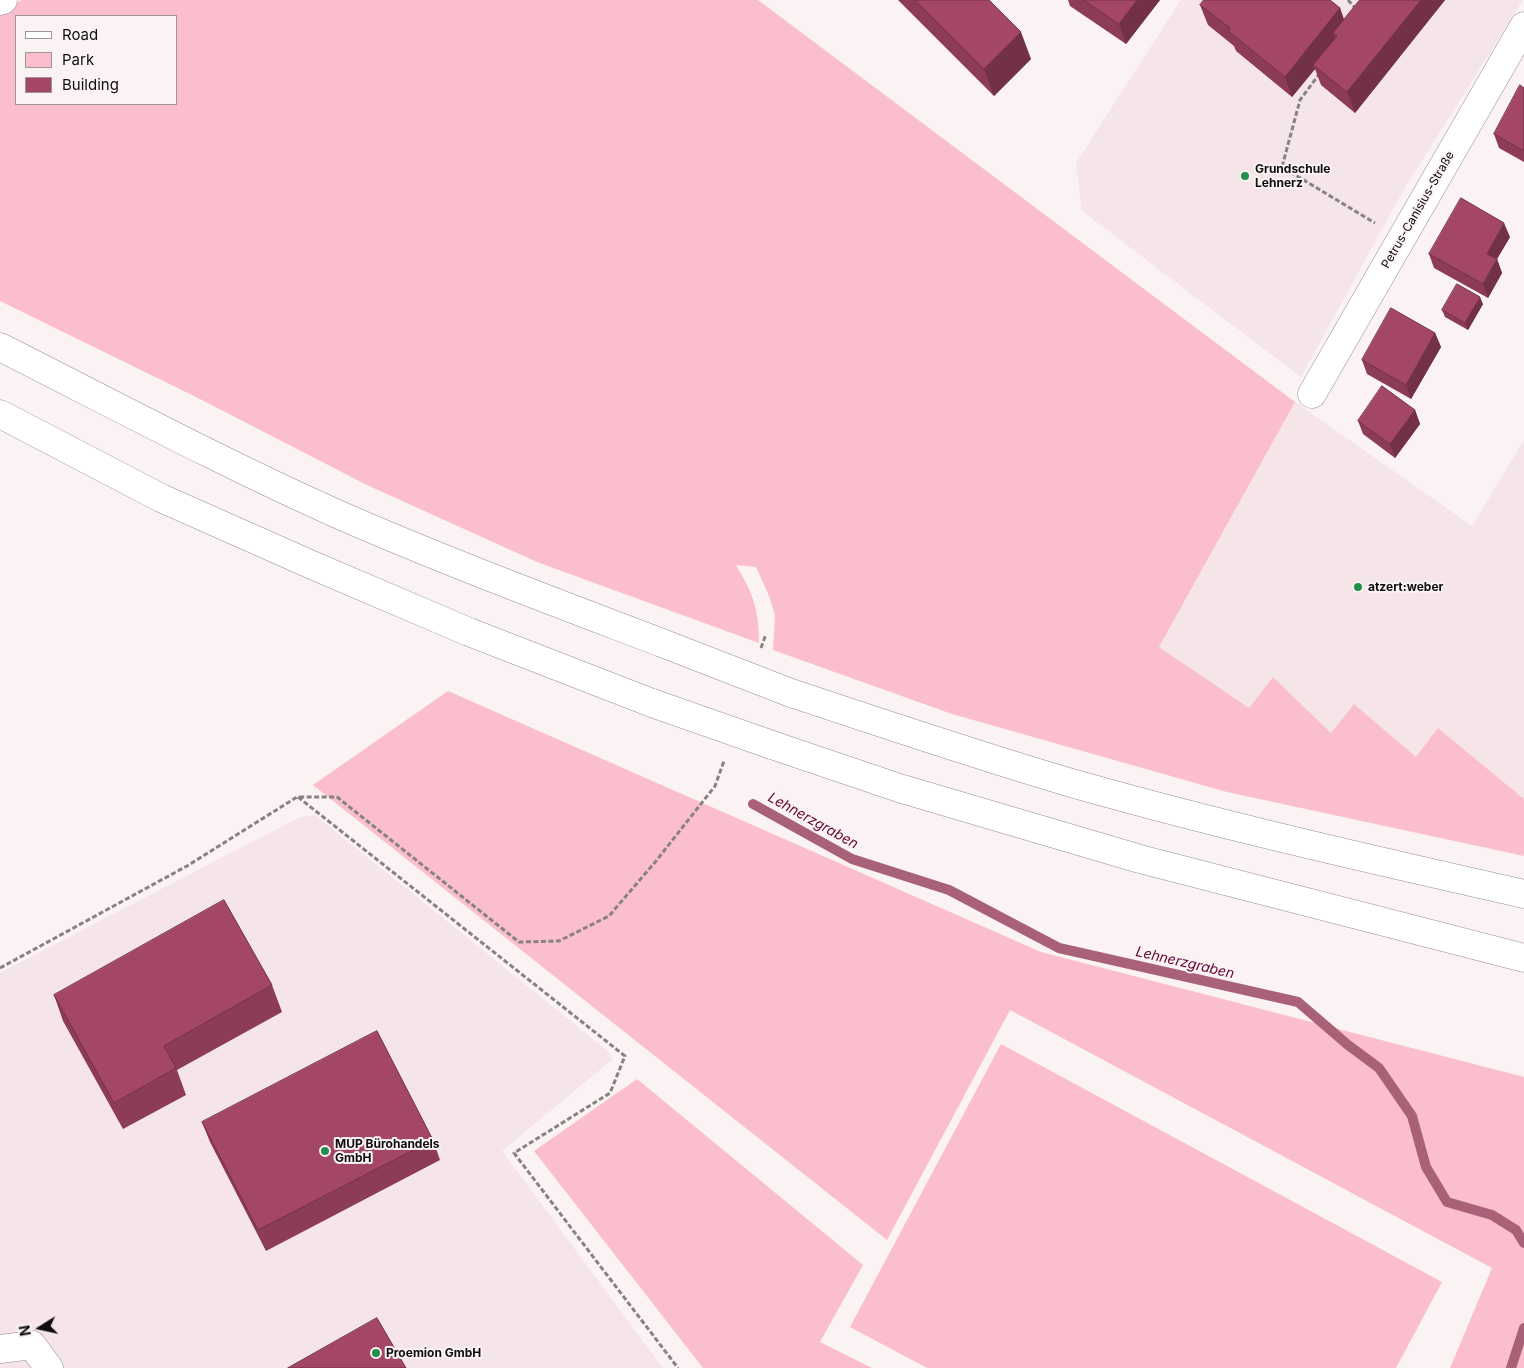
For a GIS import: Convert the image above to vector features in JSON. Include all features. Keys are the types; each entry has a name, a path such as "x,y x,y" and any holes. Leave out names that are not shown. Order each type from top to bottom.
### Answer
{"main road":[{"name":"Petrus-Canisius-Straße","path":"1312,394 1524,26"},
{"path":"0,347 199,448 335,513 480,573 790,693 1074,784 1258,833 1524,894"},
{"path":"0,414 161,498 312,565 469,632 652,702 772,745 900,788 1140,859 1524,958"},
{"path":"0,1349 32,1345 49,1368"}],"path":[{"path":"1348,0 1358,11"},
{"path":"1323,69 1300,100 1282,168 1401,238"},
{"path":"0,968 186,866 297,797 337,797 519,942 559,941 609,916 656,862 715,786"},
{"path":"297,797 626,1056 610,1093 514,1153 678,1368"}],"shaded area":[{"name":"Grundschule Lehnerz","path":"1181,0 1523,0 1404,189 1301,377 1082,211 1076,163"},
{"name":"atzert:weber","path":"1295,402 1472,526 1524,440 1524,799 1438,728 1416,758 1354,704 1331,733 1273,677 1249,708 1159,647"},
{"path":"315,815 608,1051 613,1059 502,1151 663,1368 0,1368 0,973 300,817"}],"green space":[{"path":"22,0 758,0 1295,402 1159,647 1249,708 1273,677 1331,733 1354,704 1416,757 1438,728 1524,799 1524,856 1227,792 952,714 773,650 775,615 756,567 736,565 747,584 754,602 758,621 759,643 537,562 367,485 196,397 0,301 0,9"},
{"path":"448,691 1041,952 1524,1077 1524,1368 1450,1368 1492,1268 1010,1010 887,1240 313,785"},
{"path":"1001,1044 1442,1282 1396,1368 927,1368 850,1327"},
{"path":"637,1079 863,1265 820,1342 872,1368 703,1368 534,1151"}],"building":[{"path":"915,0 989,0 1021,32 984,69"},
{"path":"1084,0 1137,0 1119,24"},
{"path":"1204,0 1330,0 1340,8 1285,77 1228,31 1230,28 1200,5"},
{"path":"1360,0 1421,0 1347,92 1313,65 1337,36 1333,33"},
{"path":"1520,85 1524,88 1524,151 1494,134"},
{"path":"1461,198 1504,223 1487,254 1497,259 1483,284 1429,254"},
{"path":"1457,284 1480,297 1465,323 1442,310"},
{"path":"1391,308 1435,333 1406,385 1362,360"},
{"path":"1382,386 1415,410 1390,444 1358,421"},
{"path":"224,900 272,985 164,1046 176,1068 114,1103 54,995"},
{"name":"MUP Bürohandels GmbH","path":"377,1031 433,1140 258,1230 202,1122"},
{"path":"377,1318 406,1368 288,1368"}],"waterway":[{"name":"Lehnerzgraben","path":"753,804 852,859 949,890 1059,948 1298,1002 1348,1045 1379,1068 1412,1116 1426,1167 1447,1202 1492,1215 1516,1230 1524,1243"},
{"name":"Lehnerzgraben","path":"1511,1368 1524,1328"}],"place":[{"name":"Grundschule Lehnerz","path":"1245,176"},
{"name":"atzert:weber","path":"1358,587"},
{"name":"MUP Bürohandels GmbH","path":"325,1151"},
{"name":"Proemion GmbH","path":"376,1353"}]}
